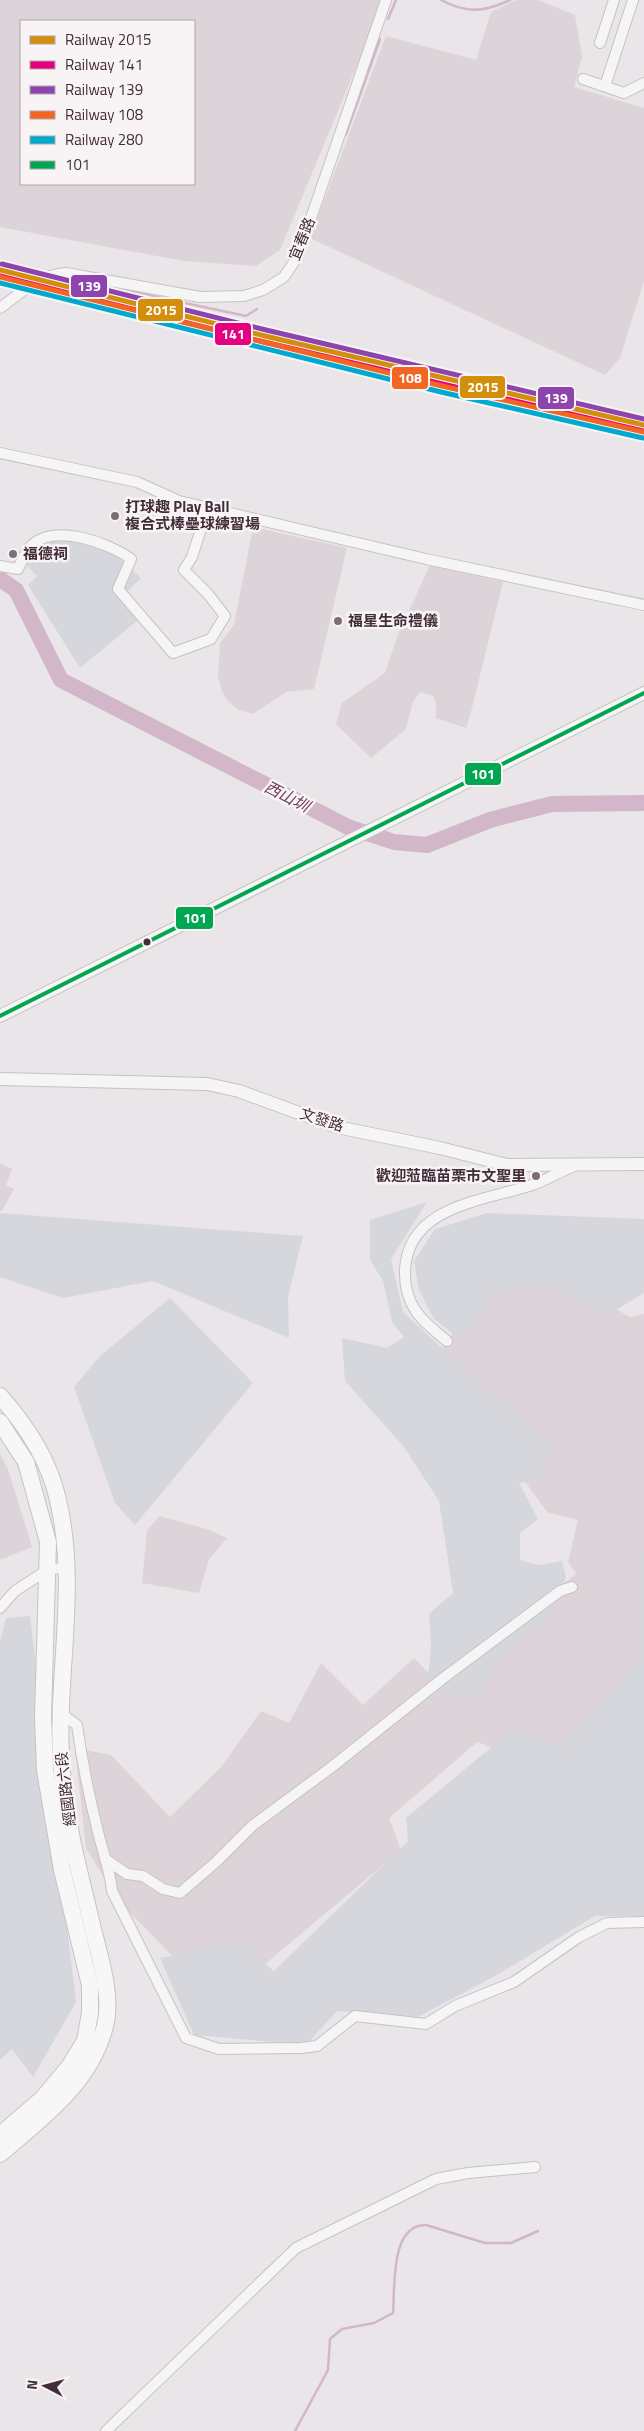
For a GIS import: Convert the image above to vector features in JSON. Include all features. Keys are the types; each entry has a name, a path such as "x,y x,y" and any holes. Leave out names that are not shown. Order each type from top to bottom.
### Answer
{"main road":[{"name":"經國路六段","path":"0,1396 13,1411 48,1468 57,1494 68,1568 66,1648 51,1711 75,1852 105,1988 106,2024 99,2048 82,2077 55,2106 0,2154"},
{"name":"經國路六段","path":"0,1422 26,1462 48,1542 51,1711 45,1770 62,1870 90,1985 90,2013 85,2041 69,2067 43,2098 0,2135"}],"street":[{"name":"宜春路","path":"0,308 39,279 52,274 66,273 200,296 244,296 263,290 284,277 298,256 386,0"},
{"path":"600,43 614,0"},
{"path":"605,86 633,0"},
{"path":"609,13 627,19"},
{"path":"583,79 624,93 644,83"},
{"path":"0,453 137,482 179,501 426,559 644,605"},
{"path":"0,566 18,569 31,545 42,538 54,535 73,536 118,550 131,559 118,589 173,653 211,639 225,616 208,594 184,570 192,557 208,507"},
{"path":"0,1016 644,693"},
{"name":"文發路","path":"0,1078 207,1084 239,1091 337,1127 440,1148 507,1165 644,1164"},
{"path":"447,1341 421,1320 410,1304 405,1284 406,1254 418,1230 439,1214 477,1200 531,1185 580,1163"},
{"path":"0,1608 15,1591 49,1569 68,1568"},
{"path":"104,1858 127,1874 143,1876 163,1889 180,1892 216,1862 252,1826 334,1766 442,1679 560,1592 572,1587"},
{"path":"51,1711 77,1725 84,1776 104,1858 111,1874 112,1892 186,2038 219,2048 317,2046 355,2016 426,2024 455,2006 514,1982 579,1937 607,1923 644,1922"},
{"path":"106,2431 296,2248 436,2179 468,2172 535,2167"}],"shaded area":[{"path":"0,0 384,0 280,250 256,266 184,261 0,227"},
{"path":"516,0 538,0 575,15 582,57 574,87 644,108 644,281 620,358 605,375 310,238 386,36 476,60 491,12"},
{"path":"253,527 347,548 314,689 286,692 253,714 237,709 228,701 222,692 218,676 220,643 234,625"},
{"path":"46,540 82,540 112,552 141,578 121,598 138,620 80,668 28,585 37,576 26,565 27,561 36,547"},
{"path":"430,565 503,582 471,712 466,728 436,718 436,703 433,696 420,692 413,701 406,729 371,758 336,724 342,703 385,673 397,637"},
{"path":"0,1163 12,1169 6,1185 14,1189 2,1211 0,1210"},
{"path":"427,1202 391,1259 403,1312 553,1450 543,1461 550,1480 519,1483 538,1519 520,1533 520,1560 539,1565 562,1561 566,1577 554,1611 496,1660 479,1696 427,1691 431,1645 429,1614 453,1593 439,1501 404,1447 345,1381 342,1338 387,1348 404,1337 392,1322 383,1281 370,1260 370,1220"},
{"path":"0,1213 303,1236 288,1297 289,1338 153,1281 63,1298 0,1277"},
{"path":"487,1213 644,1219 644,1293 604,1317 548,1285 495,1291 470,1329 460,1339 434,1319 419,1290 414,1261 435,1229"},
{"path":"494,1277 559,1277 630,1317 644,1314 644,1678 557,1772 477,1742 389,1818 401,1850 252,1975 178,1962 117,1899 86,1848 75,1748 111,1755 170,1817 221,1767 261,1711 289,1723 321,1663 363,1705 414,1658 447,1692 505,1631 576,1574 568,1562 578,1520 547,1512 435,1357"},
{"path":"170,1298 253,1383 135,1525 115,1503 74,1387 100,1356"},
{"path":"0,1454 8,1469 32,1547 0,1560"},
{"path":"159,1516 207,1529 227,1538 209,1559 199,1593 142,1583 147,1531"},
{"path":"641,1553 644,1553 644,1916 595,1916 495,1976 418,2017 337,2011 306,2045 194,2035 160,1958 238,1941 274,1971 408,1841 406,1818 511,1731 563,1745 642,1658"},
{"path":"30,1616 76,2002 33,2077 12,2049 0,2060 0,1641 6,1618"}],"waterway":[{"path":"388,19 396,0"},
{"path":"441,0 459,8 476,10 492,7 510,0"},
{"path":"346,134 380,39"},
{"path":"87,282 246,316 257,309"},
{"name":"西山圳","path":"0,579 16,590 61,680 348,827 394,842 427,845 490,820 552,804 644,803"},
{"path":"295,2431 328,2370 330,2339 342,2329 374,2323 393,2313 395,2274 400,2246 406,2235 414,2227 426,2225 485,2243 511,2243 538,2231"}],"rail line":[{"name":"139","path":"2,264 266,330 644,419"},
{"name":"2015","path":"0,270 265,336 644,425"},
{"name":"141","path":"0,276 264,342 643,431"},
{"name":"108","path":"0,277 442,386 644,432"},
{"name":"280","path":"0,283 441,392 643,438"}],"transit line":[{"name":"101","path":"0,1016 644,693"}],"place":[{"name":"打球趣 Play Ball 複合式棒壘球練習場","path":"115,516"},
{"name":"福德祠","path":"13,554"},
{"name":"福星生命禮儀","path":"338,621"},
{"name":"歡迎蒞臨苗栗市文聖里","path":"536,1176"}]}
